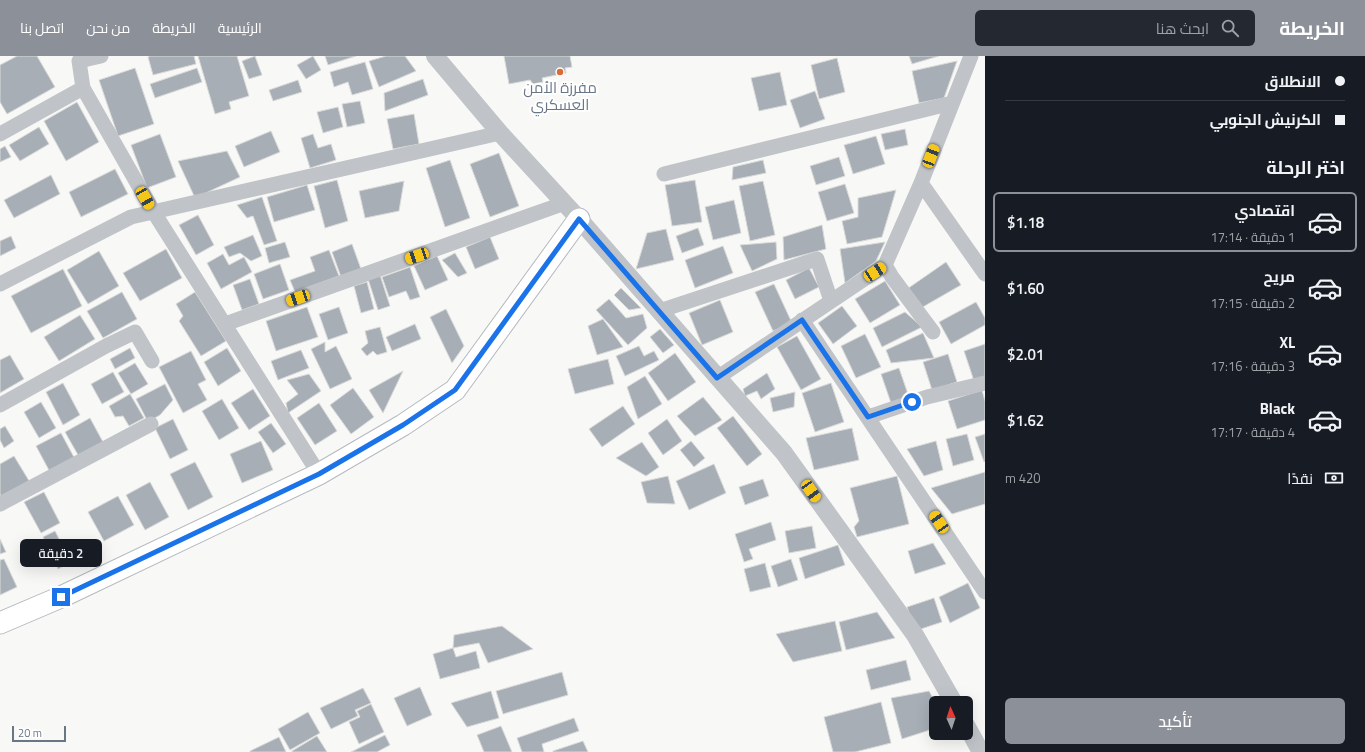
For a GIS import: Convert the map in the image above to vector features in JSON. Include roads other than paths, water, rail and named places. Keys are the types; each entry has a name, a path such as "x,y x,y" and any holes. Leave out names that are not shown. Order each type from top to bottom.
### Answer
{"main road":[{"path":"0,623 61,597 319,474 403,425 455,390 579,219"}],"street":[{"path":"101,56 77,59 83,88 153,211 319,474"},
{"path":"435,56 500,133 579,219 784,453 914,635 950,696"},
{"path":"717,378 886,265 921,183 971,56"},
{"path":"0,134 83,88"},
{"path":"664,174 952,103"},
{"path":"0,284 131,217 500,133"},
{"path":"921,183 985,274"},
{"path":"225,324 564,203"},
{"path":"659,311 817,259 831,301"},
{"path":"886,265 892,277 932,332"},
{"path":"802,320 985,592"},
{"path":"0,405 106,346 136,332 152,361"},
{"path":"868,417 927,397 985,383"},
{"path":"0,504 152,424"},
{"path":"973,738 981,752"}],"place":[{"name":"مفرزة الأمن العسكري","path":"560,72"}]}
